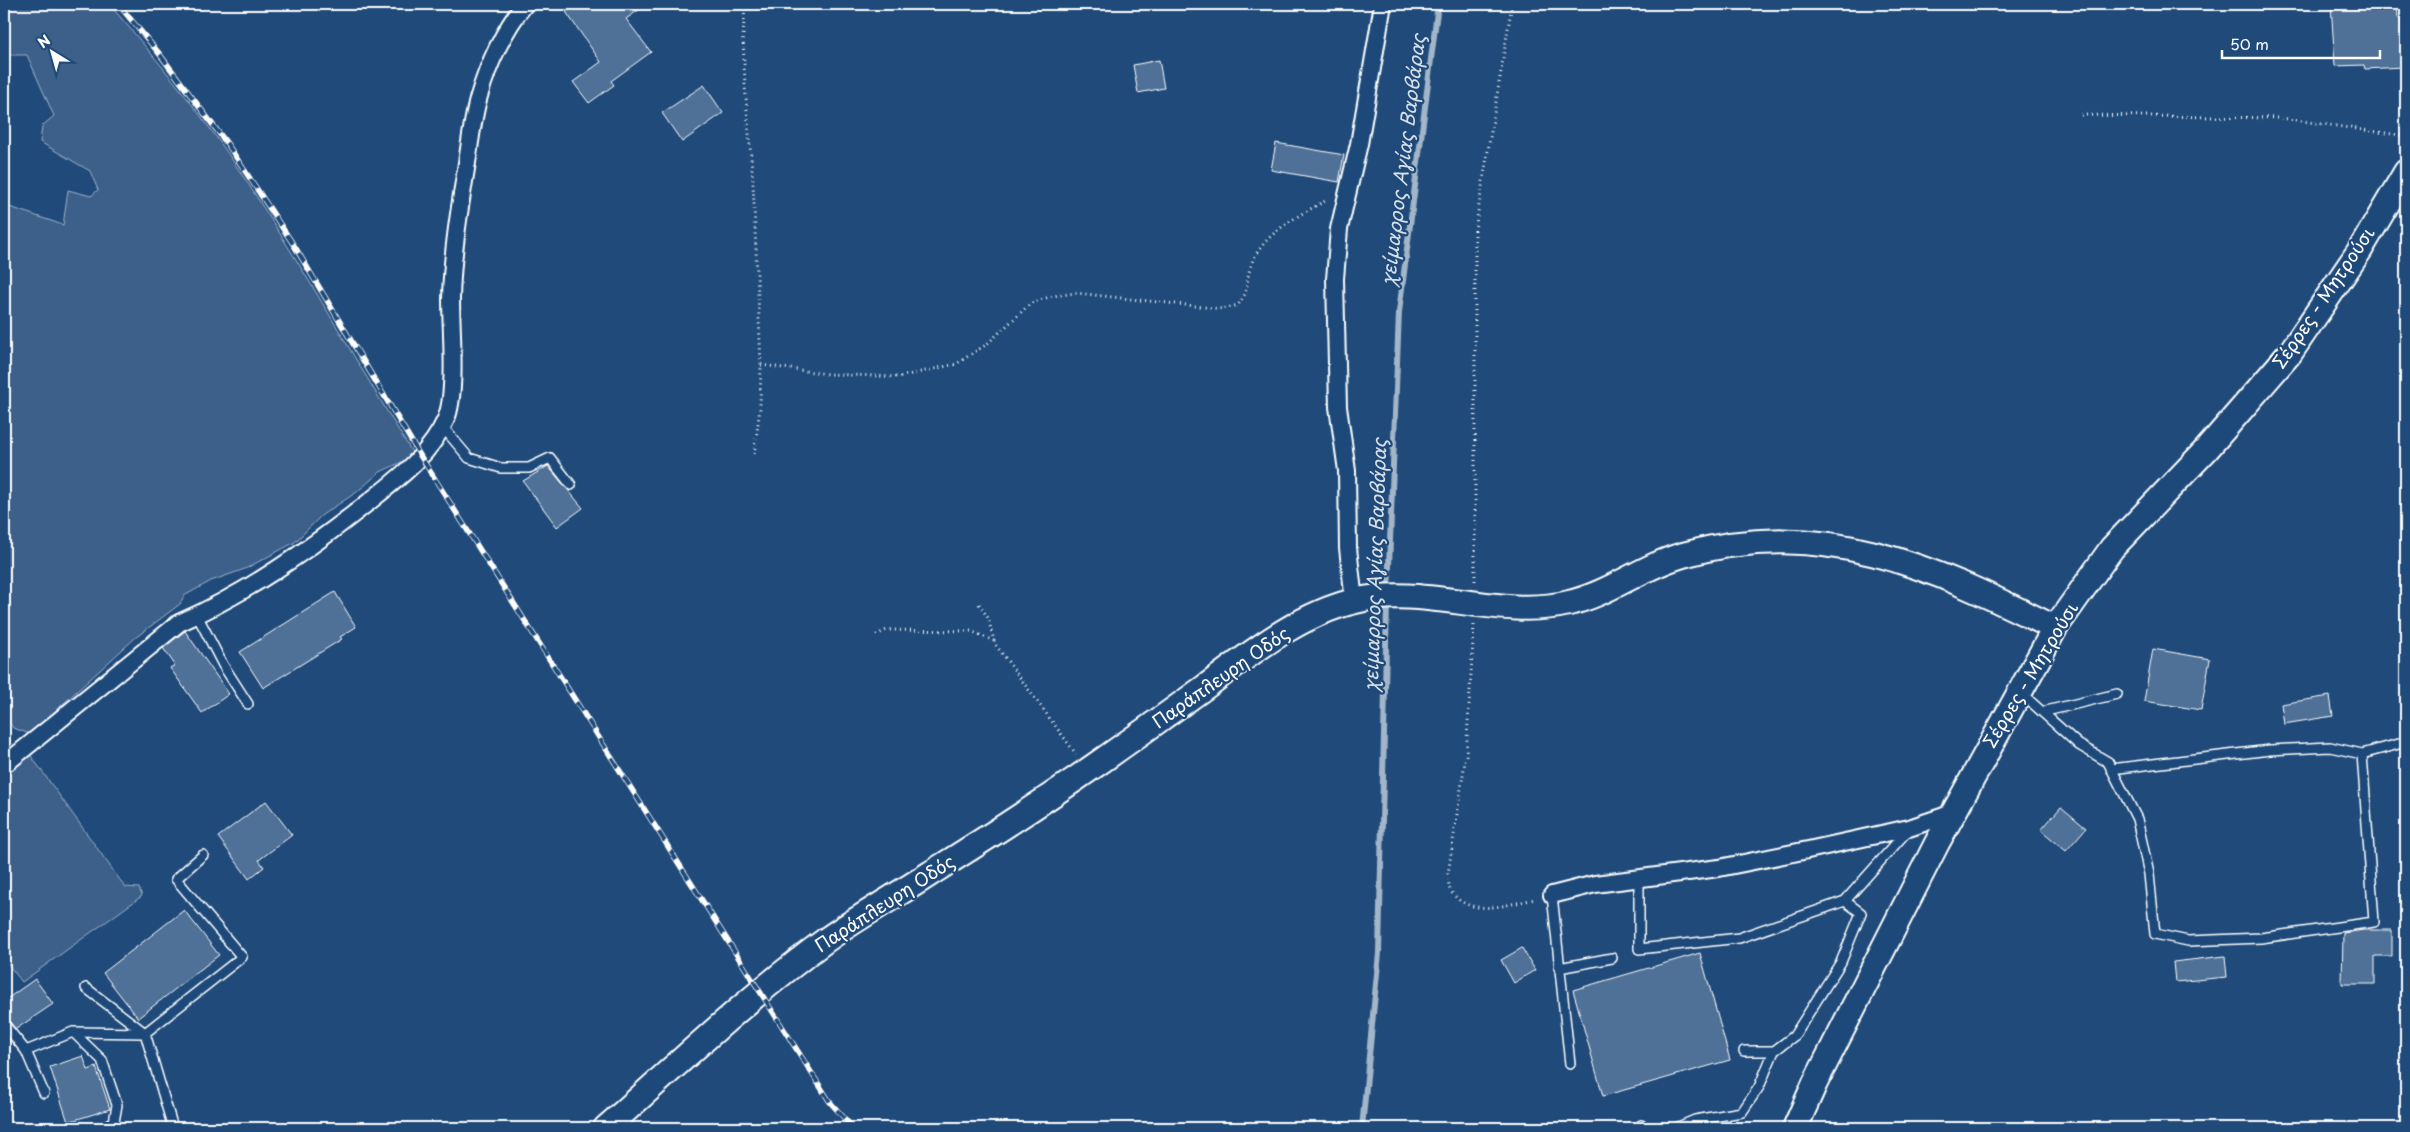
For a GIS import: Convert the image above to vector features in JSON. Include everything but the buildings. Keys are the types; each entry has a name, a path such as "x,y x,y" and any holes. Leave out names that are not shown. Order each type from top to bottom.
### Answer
{"street":[{"path":"4,765 179,623 212,608 310,549 388,487 421,457 447,416 452,380 451,298 457,223 479,97 495,55 513,18 526,4"},
{"path":"1364,600 1348,548 1347,471 1338,407 1335,278 1339,229 1358,144 1383,4"},
{"name":"Σέρρες - Μητρούσι","path":"1795,1128 1815,1083 1953,813 2055,628 2112,548 2206,450 2290,353 2360,250 2406,172"},
{"name":"Παράπλευρη Οδός","path":"606,1128 760,990 812,951 869,911 928,876 1088,771 1274,638 1331,609 1364,600 1436,598 1475,604 1538,607 1570,603 1602,591 1643,570 1679,556 1716,547 1755,543 1821,542 1870,552 1925,568 2055,628"},
{"path":"1552,895 1595,884 1719,868 1909,828 1953,813"}],"lane":[{"path":"442,426 469,458 501,468 529,468 550,458 571,485"},
{"path":"197,615 222,665 248,704"},
{"path":"2019,691 2079,745 2108,762 2137,818 2150,874 2155,934 2188,941 2261,938 2374,922 2362,754"},
{"path":"2042,712 2117,694"},
{"path":"2111,769 2270,750 2330,747 2362,754 2406,742"},
{"path":"1639,878 1639,949 1739,938 1845,901 1909,828"},
{"path":"26,1051 74,1032 145,1033 242,957 176,879 203,855"},
{"path":"1552,895 1570,1064"},
{"path":"1676,1128 1695,1120 1742,1112 1760,1087 1774,1051 1794,1036 1841,962 1861,913 1845,901"},
{"path":"1559,968 1612,958"},
{"path":"86,988 145,1033 173,1128"},
{"path":"4,1024 26,1051 44,1093"},
{"path":"74,1032 102,1060 117,1105 114,1122 100,1128"},
{"path":"1744,1051 1774,1051"}],"path":[{"path":"745,4 744,66 753,182 762,365 760,408 754,455"},
{"path":"1512,4 1474,230 1475,604 1466,755 1448,874 1450,892 1464,904 1481,908 1552,895"},
{"path":"2081,116 2281,118 2406,136"},
{"path":"762,365 828,374 899,377 956,364 987,344 1010,321 1031,304 1052,296 1076,293 1222,309 1238,305 1248,291 1250,269 1259,250 1277,231 1347,188"},
{"path":"980,604 988,618 994,641 1088,771"},
{"path":"876,635 887,630 971,631 994,641"}],"shaded area":[{"path":"4,4 109,4 171,78 229,155 299,265 412,452 404,461 380,472 357,492 322,515 295,542 245,569 211,581 184,596 180,604 135,638 30,734 13,728 4,714 4,205 63,225 68,190 91,196 98,190 90,171 40,142 42,126 54,116 27,55 9,55 4,39"},
{"path":"29,753 125,887 139,888 142,896 22,982 4,959 4,774"}],"waterway":[{"name":"χείμαρρος Αγίας Βαρβάρας","path":"1388,592 1399,312 1438,4"},
{"name":"χείμαρρος Αγίας Βαρβάρας","path":"1362,1128 1379,953 1387,602"}],"railway":[{"path":"118,4 158,52 228,145 295,247 421,457 830,1102 853,1128"}]}
